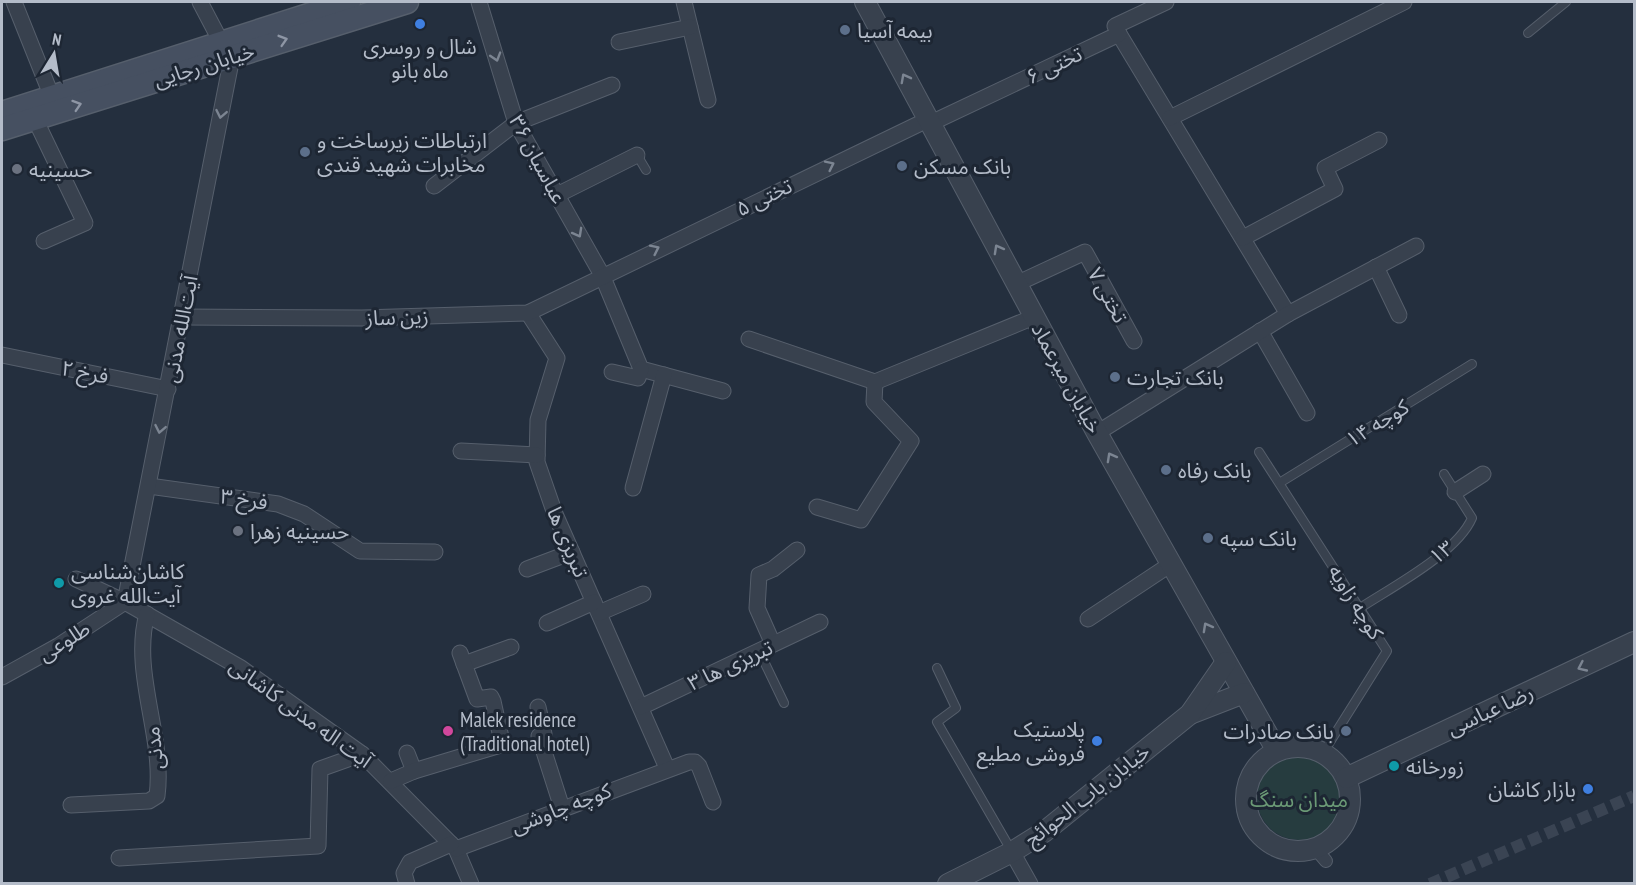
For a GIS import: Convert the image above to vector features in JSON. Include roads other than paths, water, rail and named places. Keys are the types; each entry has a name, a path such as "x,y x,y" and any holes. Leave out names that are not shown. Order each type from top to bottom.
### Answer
{"main road":[{"name":"خیابان رجایی","path":"2,129 227,49 349,2"},
{"name":"خیابان رجایی","path":"2,113 227,49 407,2"}],"street":[{"path":"14,2 52,97"},
{"path":"200,2 227,49"},
{"name":"عباسیان ۳۶","path":"479,2 516,123 602,275 640,369"},
{"path":"684,2 708,100"},
{"name":"خیابان میرعماد","path":"865,2 1097,433 1277,751"},
{"path":"1170,118 1404,2"},
{"name":"تختی ۶","path":"928,122 1119,34 1114,27 1157,4"},
{"path":"619,42 690,27"},
{"path":"1119,34 1288,314"},
{"name":"آیت‌الله مدنی","path":"124,602 182,317 227,49"},
{"path":"434,186 516,123 612,85"},
{"path":"35,119 85,223 44,241"},
{"name":"تختی ۵","path":"602,275 928,122"},
{"path":"1243,238 1335,189 1325,168 1379,140"},
{"path":"557,195 637,155"},
{"path":"1097,433 1288,314 1416,246"},
{"name":"تختی ۷","path":"1016,284 1085,252 1134,341"},
{"path":"1376,267 1399,315"},
{"name":"زین ساز","path":"182,317 362,318 528,313 602,275"},
{"name":"تبریزی ها","path":"528,313 557,358 538,420 537,462 555,514 667,768"},
{"path":"748,339 875,382 1034,317"},
{"path":"1260,331 1307,413"},
{"name":"فرخ ۲","path":"2,356 168,389"},
{"path":"612,372 638,378 640,369 723,391"},
{"path":"633,488 664,375"},
{"path":"817,507 861,520 911,441 874,402 875,382"},
{"path":"461,451 537,455"},
{"path":"1455,492 1484,474"},
{"name":"فرخ ۳","path":"148,486 278,504 304,514 360,551 435,552"},
{"path":"766,648 757,608 759,575 772,569 797,550"},
{"path":"527,570 572,552"},
{"path":"1088,619 1171,564"},
{"name":"آیت اله مدنی کاشانی","path":"76,579 147,614 242,668 362,754 454,846 471,884"},
{"path":"547,622 643,594"},
{"name":"طلوعی","path":"2,677 58,646 124,602"},
{"name":"مدنی","path":"70,805 149,801 157,796 149,694 141,655 142,633 147,614"},
{"name":"تبریزی ها ۳","path":"641,707 820,622"},
{"name":"رضا عباسی","path":"1346,778 1635,642"},
{"path":"391,781 414,771 497,746 502,742 493,701 491,697 477,699 462,658 512,647"},
{"path":"1190,714 1226,662"},
{"path":"1190,714 1244,693"},
{"path":"538,707 544,734 539,736 562,808"},
{"name":"خیابان باب الحوائج","path":"948,884 1012,852 1044,832 1190,714"},
{"path":"1293,747 1308,748 1323,753 1336,764 1346,778 1350,795 1349,812 1342,828 1320,854 1297,851 1272,843 1253,825 1247,809 1246,791 1252,774 1263,760 1277,751 1293,747"},
{"path":"407,753 414,771"},
{"path":"119,858 310,849 318,846 320,769 362,754"},
{"name":"کوچه چاوشی","path":"407,884 404,873 410,862 667,768 695,762 712,802"},
{"path":"1012,852 1030,884"}],"lane":[{"path":"1528,33 1566,2"},
{"path":"637,155 646,170"},
{"name":"کوچه ۱۴","path":"1281,483 1472,364"},
{"name":"کوچه زاویه","path":"1259,452 1387,651 1323,753"},
{"name":"۱۳","path":"1360,608 1449,549 1466,531 1472,518 1444,474"},
{"path":"766,648 784,703"},
{"path":"937,668 956,708 937,722 1012,852"}],"tunnel":[{"path":"1430,884 1634,796"}],"place":[{"name":"شال و روسری ماه بانو","path":"420,24"},
{"name":"بیمه آسیا","path":"845,30"},
{"name":"ارتباطات زیرساخت و مخابرات شهید قندی","path":"305,152"},
{"name":"بانک مسکن","path":"902,166"},
{"name":"حسینیه","path":"17,169"},
{"name":"بانک تجارت","path":"1115,377"},
{"name":"بانک رفاه","path":"1166,470"},
{"name":"حسینیه زهرا","path":"238,531"},
{"name":"بانک سپه","path":"1208,538"},
{"name":"کاشان‌شناسی آیت‌الله غروی","path":"59,583"},
{"name":"Malek residence (Traditional hotel)","path":"448,731"},
{"name":"بانک صادرات","path":"1346,731"},
{"name":"پلاستیک فروشی مطیع","path":"1097,741"},
{"name":"زورخانه","path":"1394,766"},
{"name":"بازار کاشان","path":"1588,789"}],"park label":[{"name":"میدان سنگ","path":"1299,799"}]}
